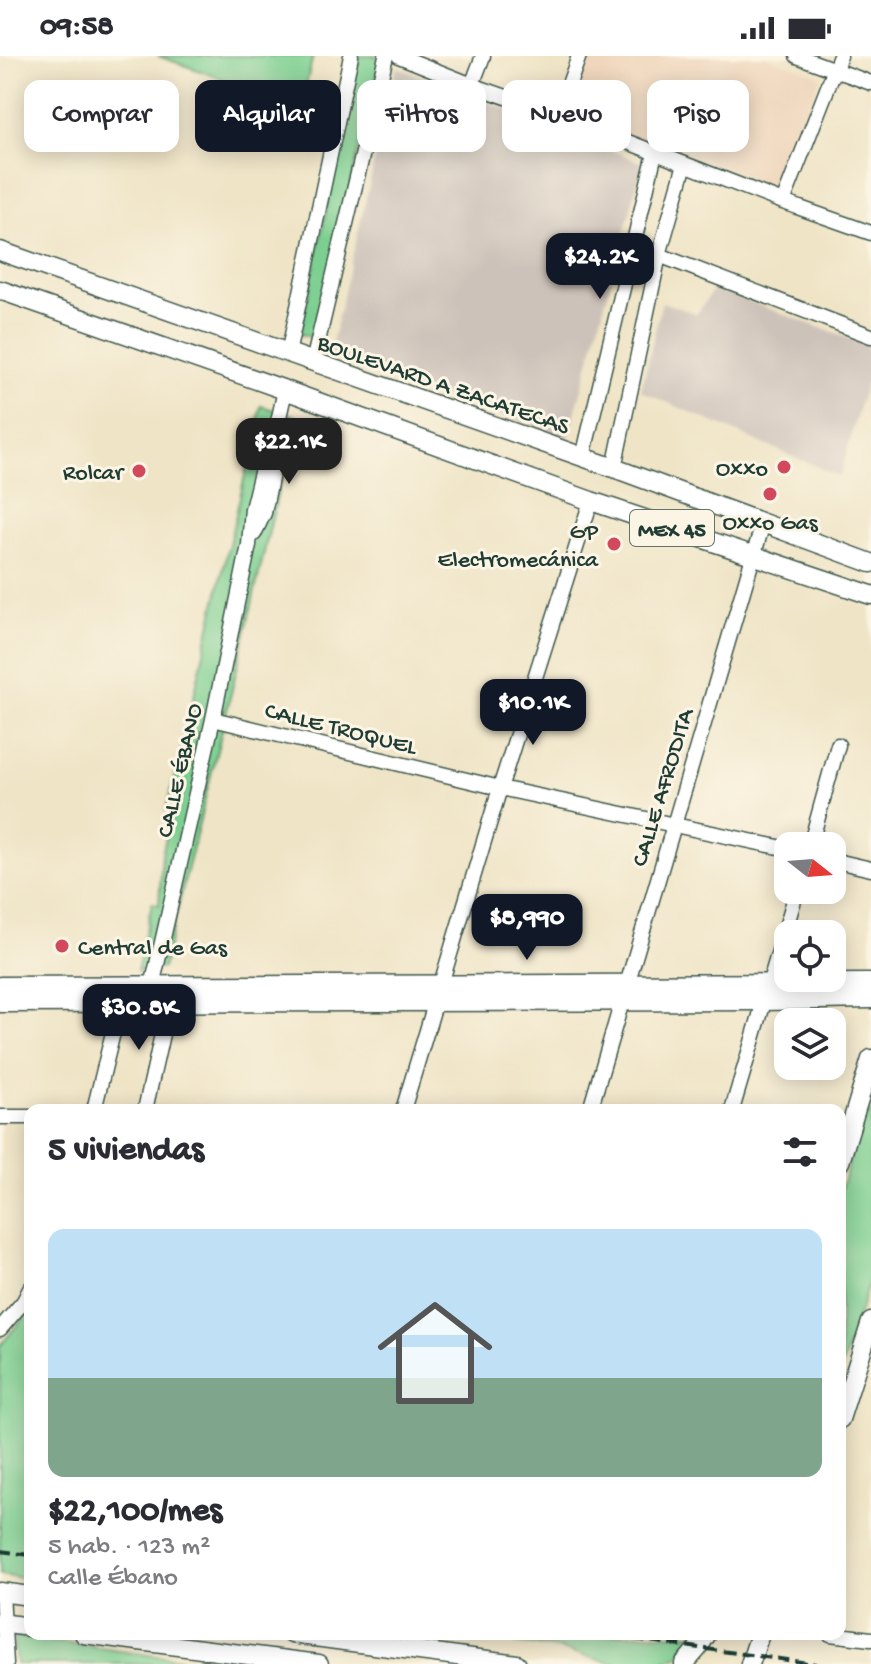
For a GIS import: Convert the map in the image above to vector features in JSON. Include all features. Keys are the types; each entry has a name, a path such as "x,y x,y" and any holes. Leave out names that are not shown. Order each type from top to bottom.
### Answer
{"main road":[{"name":"BOULEVARD A ZACATECAS","path":"0,251 614,468 871,563"},
{"name":"MEX 45","path":"0,290 591,501 871,595"},
{"path":"766,992 871,983"},
{"path":"0,986 150,994 442,984 624,993"},
{"path":"0,1003 120,1004 150,994 169,1003 436,1003 624,993 766,992 871,999"},
{"path":"846,1142 871,1059"},
{"path":"846,1404 866,1356 871,1322"},
{"path":"1,1592 24,1595"},
{"path":"2,1623 24,1626"},
{"path":"131,1640 319,1664"},
{"path":"337,1640 517,1664"},
{"path":"684,1664 703,1640"},
{"path":"750,1664 758,1640"}],"street":[{"path":"288,354 351,56"},
{"path":"313,362 386,56"},
{"path":"399,56 459,80"},
{"path":"474,80 483,56"},
{"path":"570,80 579,56"},
{"path":"797,56 838,63 871,83"},
{"path":"783,202 838,63"},
{"path":"631,144 871,233"},
{"path":"583,457 655,153"},
{"path":"614,468 659,255 685,164"},
{"path":"659,255 871,335"},
{"name":"CALLE ÉBANO","path":"150,994 249,545 264,513 285,390"},
{"path":"405,1104 591,501"},
{"name":"CALLE AFRODITA","path":"592,1104 763,523"},
{"name":"CALLE TROQUEL","path":"213,719 500,788 774,846"},
{"path":"814,832 838,745"},
{"path":"846,863 871,869"},
{"path":"734,1104 793,904"},
{"path":"146,1104 169,1003"},
{"path":"95,1104 120,1004"},
{"path":"0,1117 24,1117"},
{"path":"2,1322 24,1301"},
{"path":"1,1592 6,1664"},
{"path":"846,1636 871,1639"}],"shaded area":[{"path":"588,56 765,56 821,76 775,187 677,152 749,152 749,80 647,80 647,141 631,136 631,80 580,80"},
{"path":"397,67 430,80 394,80"},
{"path":"486,102 502,108 502,152 615,152 643,163 568,439 329,356 377,152 486,152"},
{"path":"714,288 871,347 871,363 840,477 641,391 662,302 697,314"}],"green space":[{"path":"158,56 313,56 307,80 225,80"},
{"path":"359,56 381,56 375,80 357,80 358,152 314,338 300,334"},
{"path":"261,406 296,416 163,968 137,971 152,903 159,905 162,854 172,813 166,810"},
{"path":"871,1092 871,1276 846,1354 846,1173"},
{"path":"24,1316 24,1578 0,1575 0,1346"},
{"path":"14,1636 24,1637 24,1640 213,1664 16,1664"},
{"path":"496,1640 690,1640 680,1656 659,1664 616,1664 559,1649"}],"railway":[{"path":"0,1551 24,1554"},
{"path":"642,1640 816,1664"}],"place":[{"name":"Oxxo","path":"784,467"},
{"name":"Rolcar","path":"139,471"},
{"name":"Oxxo Gas","path":"770,494"},
{"name":"GP Electromecánica","path":"614,544"},
{"name":"Central de Gas","path":"62,946"}]}
